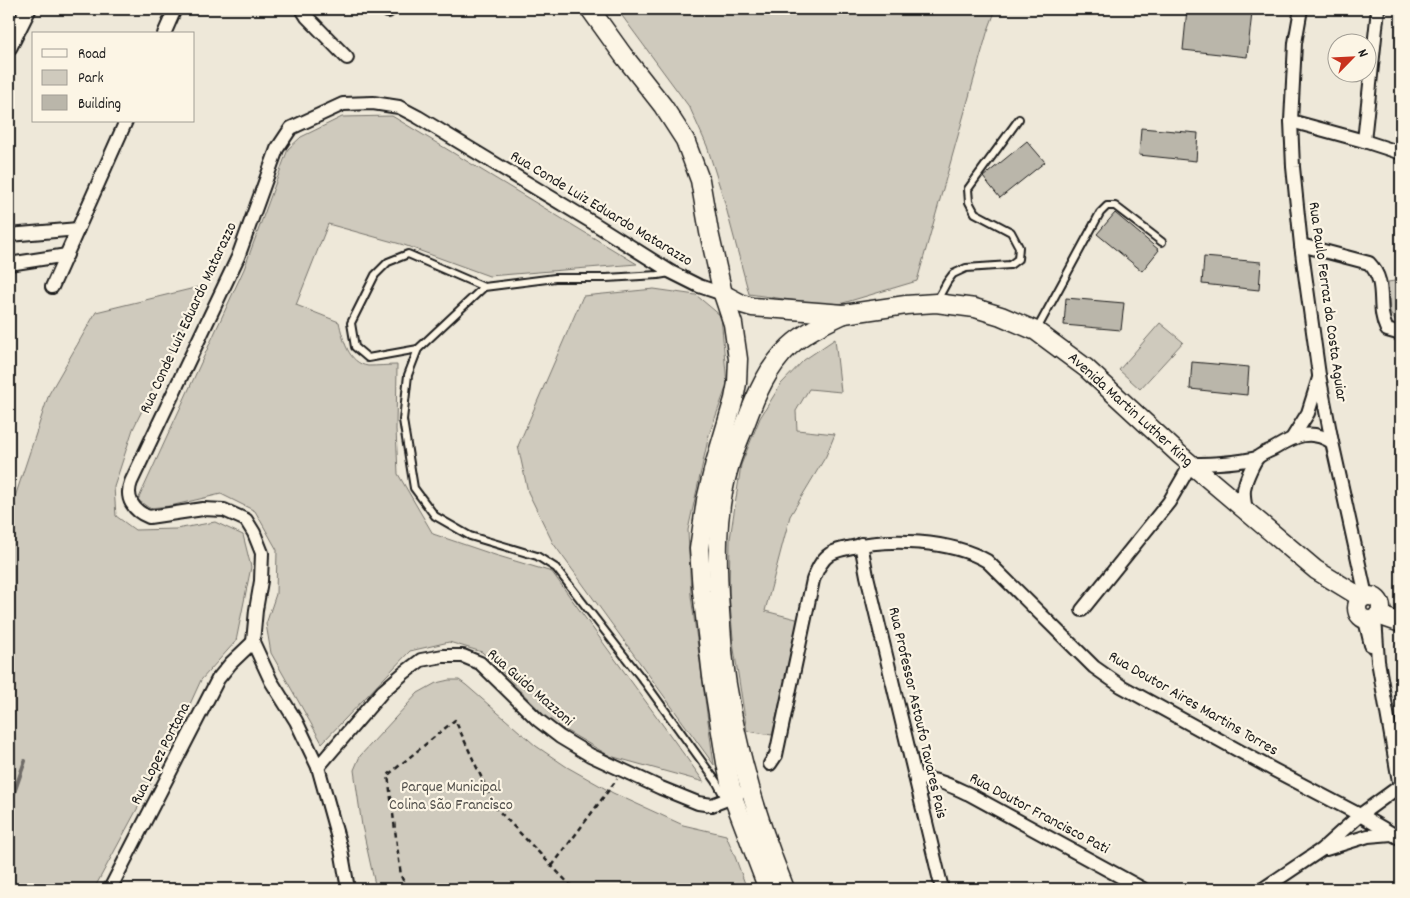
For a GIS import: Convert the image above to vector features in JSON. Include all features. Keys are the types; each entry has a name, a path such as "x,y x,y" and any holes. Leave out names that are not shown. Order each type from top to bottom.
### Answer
{"main road":[{"path":"590,9 663,106 685,140 700,180 723,294 733,324 738,359 737,383 706,500 699,549 712,676 730,798 768,889"},
{"name":"Avenida Martin Luther King","path":"723,294 752,307 844,314 906,305 936,303 975,308 1036,331 1086,368 1191,464 1316,570 1369,609 1401,621"},
{"path":"733,324 743,312 752,307"},
{"path":"797,310 804,322 802,336"},
{"name":"Avenida Martin Luther King","path":"785,889 749,786 727,689 717,557 722,499 728,472 750,412 770,371 802,336 844,314"},
{"path":"738,359 745,370 754,374 761,375 770,371"}],"street":[{"path":"9,47 28,9"},
{"path":"165,32 175,9"},
{"path":"302,9 307,17 347,58"},
{"name":"Rua Paulo Ferraz da Costa Aguiar","path":"1301,9 1295,43 1291,122 1293,167 1301,245 1332,442 1369,609 1372,650 1378,661 1401,788"},
{"path":"1364,141 1378,9"},
{"name":"Rua Conde Luiz Eduardo Matarazzo","path":"253,642 261,581 262,552 246,520 224,510 202,509 149,516 144,515 134,507 128,490 238,257 277,149 291,128 343,104 373,103 398,107 595,224 671,272 699,286 723,294"},
{"path":"52,287 126,122"},
{"path":"1291,122 1364,141 1401,153"},
{"path":"9,235 78,229"},
{"path":"1301,245 1369,263 1376,271 1381,285 1383,322 1387,330 1401,334"},
{"path":"9,264 67,255"},
{"path":"1293,437 1308,413 1320,375"},
{"path":"1082,610 1169,502 1191,464 1220,464 1257,458 1293,437 1305,434 1324,436 1332,442"},
{"path":"1246,512 1244,485 1257,458"},
{"name":"Rua Doutor Aires Martins Torres","path":"770,764 776,755 813,580 819,565 829,554 861,544 914,542 975,554 987,561 1094,667 1121,686 1360,815 1397,837"},
{"name":"Rua Professor Astoufo Tavares Pais","path":"861,544 942,889"},
{"path":"253,642 272,681 296,721 318,767 341,849 348,889"},
{"name":"Rua Lopez Portana","path":"110,889 218,679 231,663 253,642"},
{"name":"Rua Guido Mazzoni","path":"318,767 383,691 404,672 421,660 443,656 463,656 480,663 538,720 560,737 590,755 623,770 698,803 712,805 730,798 749,786"},
{"name":"Rua Doutor Francisco Pati","path":"916,778 940,781 969,794 1142,889"},
{"path":"1263,889 1321,850 1360,815 1401,788"},
{"path":"1321,850 1368,836 1397,837"}],"lane":[{"path":"936,303 953,274 966,268 1010,265 1018,259 1019,247 1011,232 974,213 969,202 968,189 1018,119"},
{"path":"1036,331 1100,213 1107,206 1115,206 1162,242"},
{"path":"418,349 368,358 355,348 351,323 375,275 388,262 408,254 484,287 555,278 606,278 658,275 671,272"},
{"path":"484,287 418,349 408,375 402,420 414,488 435,516 470,536 537,556 556,568 646,684 716,782 730,798"}],"path":[{"path":"407,889 401,876 388,775 455,720 495,807 574,889"},
{"path":"552,866 623,770"}],"green space":[{"path":"617,9 996,9 987,33 917,281 833,306 749,294 724,200 707,146 690,108"},
{"path":"392,116 637,264 489,276 404,245 328,224 296,305 339,322 342,336 351,355 361,364 368,366 397,365 396,429 398,474 433,534 552,572 704,782 610,756 551,722 482,652 449,642 410,651 322,743 271,653 266,624 276,594 277,550 255,511 221,494 170,506 149,508 138,500 244,269 288,149 301,137 342,117"},
{"path":"1401,280 1401,325 1398,325 1390,313 1388,282"},
{"path":"203,286 133,429 114,487 116,516 135,530 176,529 215,522 243,535 251,567 236,641 201,680 170,748 94,889 9,889 9,515 49,394 96,312"},
{"path":"654,289 696,295 721,316 727,385 709,435 688,530 691,596 714,765 553,543 528,492 518,446 583,296"},
{"path":"1160,323 1183,342 1140,389 1119,370"},
{"path":"835,339 841,392 809,389 796,411 797,430 835,434 826,456 790,516 765,611 800,620 772,735 747,731 734,649 729,593 730,539 741,465 760,418 781,384 804,360"},
{"name":"Parque Municipal Colina São Francisco","path":"459,680 536,746 567,767 613,793 683,825 726,835 747,889 376,889 362,826 354,770 360,756 418,693 436,683"}],"building":[{"path":"1187,9 1215,9 1252,13 1247,57 1183,50"},
{"path":"1141,128 1198,133 1196,161 1139,155"},
{"path":"1027,141 1045,162 1000,198 983,177"},
{"path":"1115,213 1159,250 1142,271 1097,234"},
{"path":"1204,257 1261,262 1259,290 1202,284"},
{"path":"1066,298 1124,303 1121,330 1064,325"},
{"path":"1192,362 1249,367 1247,395 1190,389"}],"waterway":[{"path":"9,807 25,761"}]}
